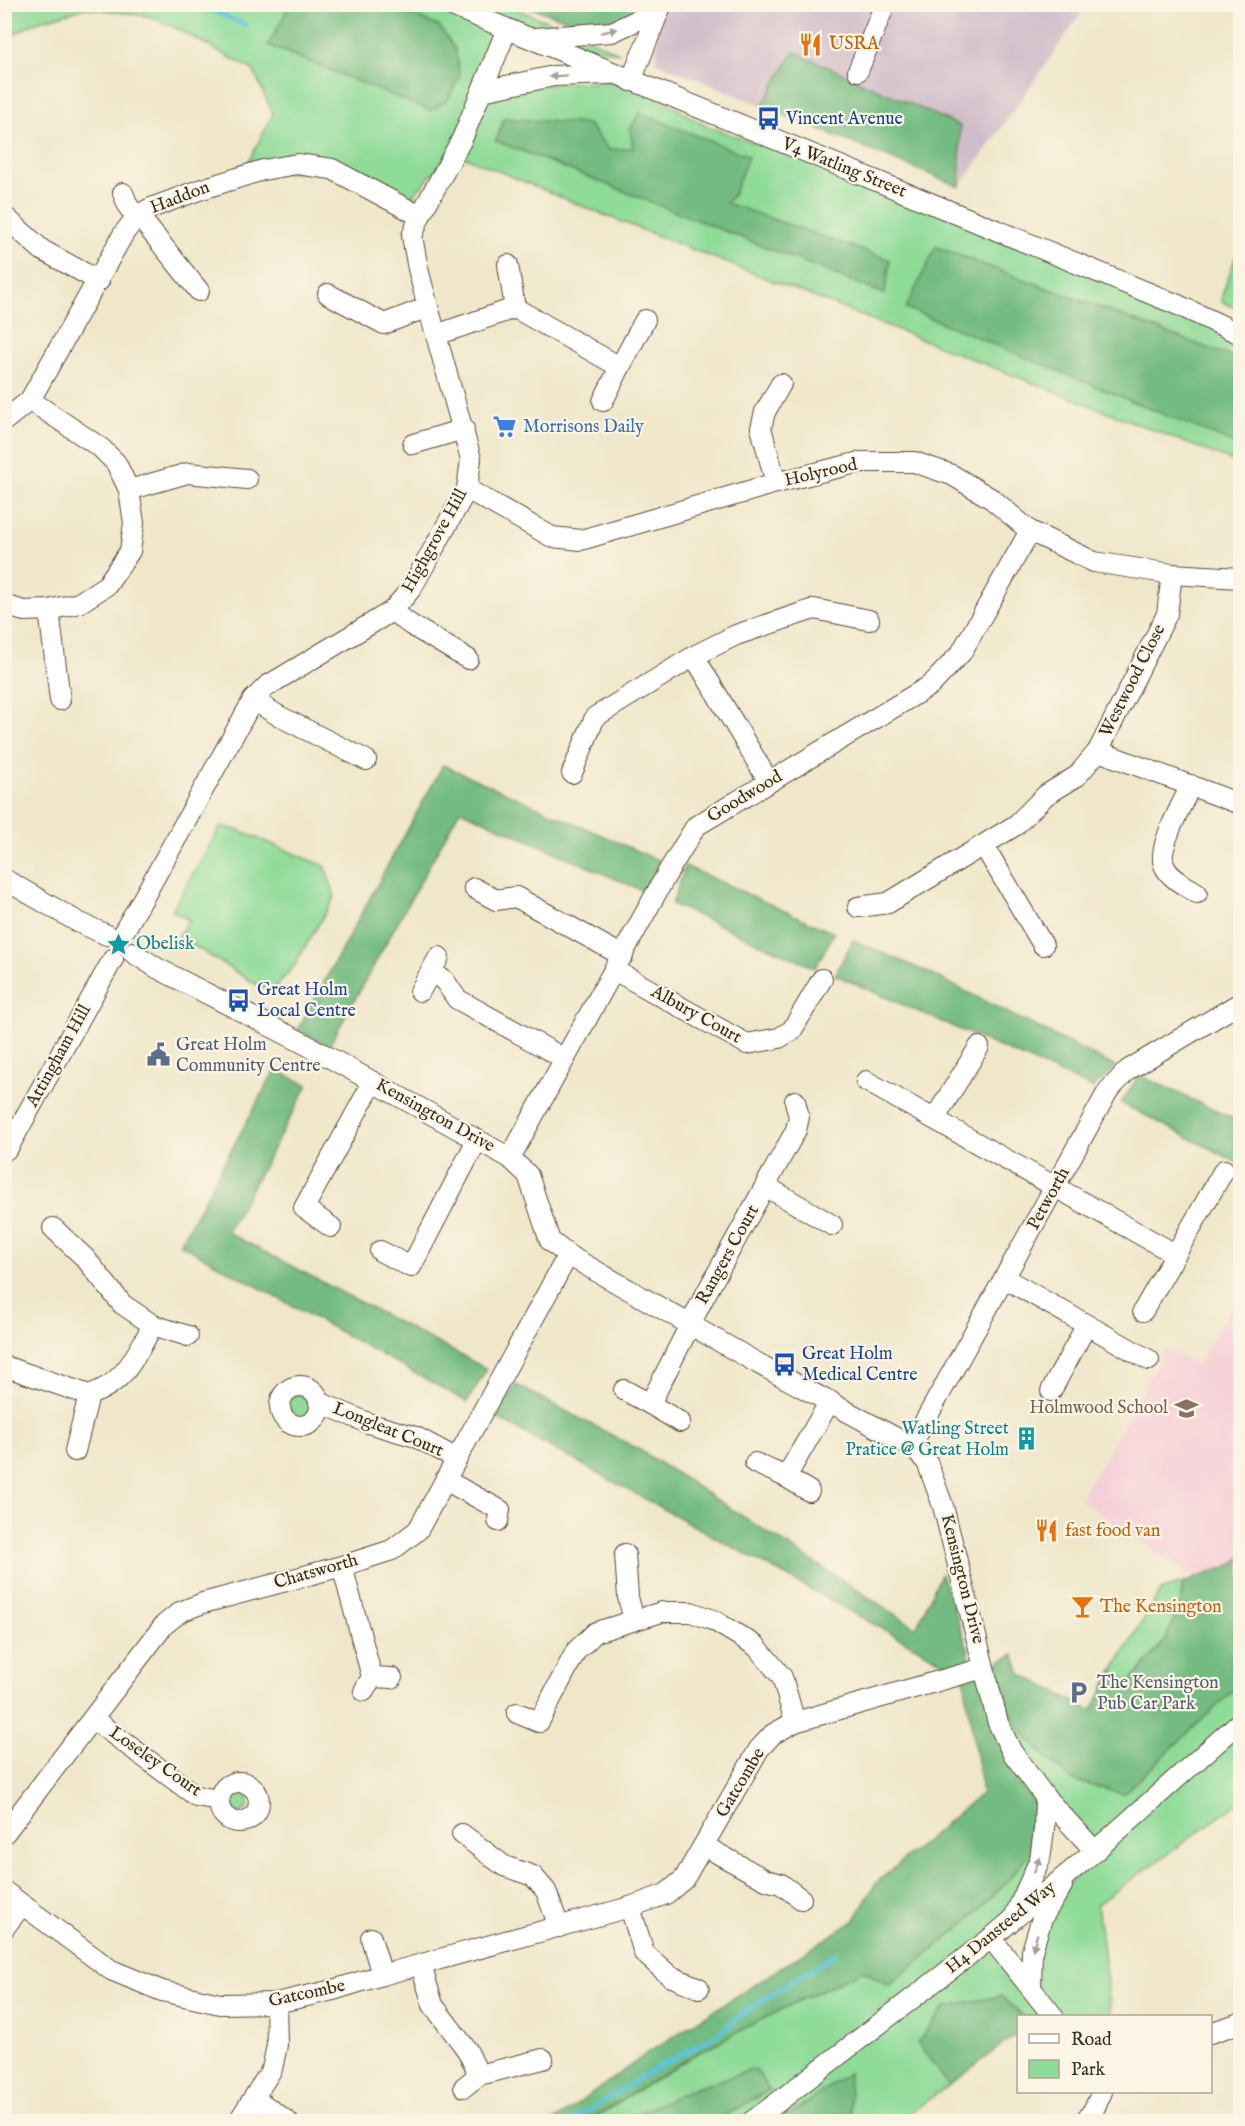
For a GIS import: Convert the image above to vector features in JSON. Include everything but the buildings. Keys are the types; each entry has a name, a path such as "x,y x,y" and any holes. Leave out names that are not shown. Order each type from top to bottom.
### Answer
{"street":[{"name":"V4 Watling Street","path":"447,4 1178,305 1240,334"},
{"path":"858,71 885,4"},
{"path":"530,38 612,32 660,7"},
{"path":"482,91 554,76 624,78 660,7"},
{"name":"Highgrove Hill","path":"115,933 141,902 253,700 267,686 392,611 411,589 466,489 471,459 428,307 412,236 420,216 462,139 507,29"},
{"name":"Haddon","path":"4,421 30,400 124,234 138,215 151,208 263,170 297,164 332,169 420,216"},
{"path":"123,193 129,208 138,215 199,291"},
{"path":"4,216 42,250 99,281"},
{"path":"508,265 515,308"},
{"path":"328,294 384,324 428,307"},
{"path":"436,335 515,308 620,367"},
{"path":"603,401 645,320"},
{"path":"776,483 761,428 765,412 781,384"},
{"path":"4,605 24,611 49,610 79,603 107,585 130,551 134,523 129,490 116,464 101,448 30,400"},
{"path":"413,444 464,429"},
{"name":"Holyrood","path":"466,489 552,537 581,540 776,483 860,462 914,462 952,474 992,499 1030,531 1094,562 1172,574 1240,578"},
{"path":"129,490 188,473 247,479"},
{"name":"Goodwood","path":"510,1158 669,870 696,826 931,685 961,653 1030,531"},
{"name":"Westwood Close","path":"858,907 888,903 984,846 1016,825 1046,795 1077,776 1098,752 1167,614 1172,574"},
{"path":"572,773 595,717 694,656 736,635 814,609 869,620"},
{"path":"49,610 60,700"},
{"path":"392,611 411,626 468,659"},
{"path":"694,656 769,782"},
{"path":"253,700 279,716 366,760"},
{"name":"Westwood Close","path":"1098,752 1240,804"},
{"path":"1191,785 1164,847 1164,865 1175,879 1197,893"},
{"path":"984,846 1043,945"},
{"path":"7,888 78,922 132,937 134,947 126,958 113,959 104,949 104,939 115,933"},
{"name":"Albury Court","path":"474,888 496,900 516,897 747,1044 779,1038 792,1030 822,979"},
{"name":"Kensington Drive","path":"132,952 157,968 373,1082 510,1158 528,1175 550,1241 568,1255 911,1446 927,1462 943,1506 998,1723 1012,1752 1045,1797 1095,1851"},
{"name":"Attingham Hill","path":"4,1151 8,1148 113,959"},
{"path":"420,991 435,965 457,999 565,1059"},
{"name":"Petworth","path":"911,1446 1108,1091 1128,1070 1240,1003"},
{"path":"935,1118 979,1047"},
{"path":"866,1081 1175,1254"},
{"path":"331,1227 304,1208 373,1082"},
{"name":"Rangers Court","path":"691,1325 796,1130 799,1118 795,1101"},
{"path":"380,1251 411,1267 477,1140"},
{"path":"1143,1311 1224,1170"},
{"name":"Rangers Court","path":"767,1187 832,1225"},
{"path":"53,1228 85,1258 122,1304 153,1325 188,1336"},
{"name":"Chatsworth","path":"4,1834 164,1624 180,1612 203,1603 342,1566 392,1550 418,1530 568,1255"},
{"path":"1004,1278 1149,1360"},
{"path":"4,1366 89,1395 106,1389 125,1374 153,1325"},
{"path":"650,1404 691,1325"},
{"path":"1051,1391 1086,1326"},
{"path":"624,1390 680,1422"},
{"path":"75,1451 89,1395"},
{"path":"786,1477 830,1401"},
{"name":"Longleat Court","path":"319,1402 368,1423 416,1437 457,1459"},
{"path":"755,1463 786,1477 809,1491"},
{"path":"446,1480 504,1512"},
{"path":"625,1554 628,1597 634,1620"},
{"path":"342,1566 368,1684 392,1678"},
{"path":"517,1713 539,1722 576,1652 596,1632 662,1612 691,1612 713,1620 756,1646 782,1677 795,1722"},
{"name":"Gatcombe","path":"4,1891 111,1970 162,1991 220,2004 276,2003 333,1990 559,1927 630,1907 666,1894 684,1879 759,1749 773,1734 795,1722 984,1668"},
{"name":"Loseley Court","path":"93,1719 196,1796 219,1800"},
{"name":"H4 Dansteed Way","path":"751,2121 991,1938 1071,1872 1240,1722"},
{"path":"1013,1918 1040,1858 1045,1797"},
{"path":"462,1834 504,1866 533,1876 546,1891 559,1927"},
{"path":"704,1846 766,1880 781,1884 801,1899"},
{"path":"1031,1987 1032,1951 1042,1918 1071,1872"},
{"path":"4,1928 22,1905"},
{"path":"630,1907 644,1953 670,1976 699,1988"},
{"path":"371,1938 382,1975"},
{"path":"991,1938 1052,2015"},
{"path":"421,1965 433,2005 467,2050 472,2081 543,2059"},
{"path":"238,2121 272,2069 277,2045 276,2003"},
{"path":"1212,2032 1240,2022"},
{"path":"1084,2121 1093,2111 1101,2093"},
{"path":"254,2098 288,2121"}],"shaded area":[{"path":"651,5 1087,5 960,187 656,62 659,10"},
{"name":"Holmwood School","path":"1240,1289 1240,1558 1234,1564 1196,1579 1079,1499 1109,1451 1165,1348 1198,1366"}],"green space":[{"path":"651,4 659,10 593,28 522,5"},
{"path":"5,5 290,5 269,45 440,27 388,5 505,5 570,30 619,53 507,29 482,91 565,83 631,81 704,125 962,217 1240,334 1240,360 937,247 1240,446 1240,464 594,211 465,157 462,140 412,197 370,188 332,169 241,177 273,114 253,70 176,28 148,16 87,8 36,22 5,39","holes":["588,124 609,150 633,148 748,156 733,195 725,203 890,260 884,294 496,140"]},
{"path":"290,5 388,5 440,27 455,49 460,76 448,100 430,111 268,45"},
{"path":"794,52 960,126 960,187 762,106"},
{"path":"640,113 748,156 733,195 726,203 890,260 885,294 496,141 504,118 588,124 609,150 633,148 630,129"},
{"path":"1240,245 1240,310 1222,302 1222,295"},
{"path":"936,247 1240,360 1240,446 906,308"},
{"path":"443,765 660,861 643,891 460,810 329,1046 297,1031"},
{"path":"221,826 240,831 325,866 335,897 294,966 272,991 259,986 178,936 189,920 172,910"},
{"path":"685,866 834,933 815,968 672,904"},
{"path":"853,940 929,973 1116,1067 1093,1088 835,975"},
{"path":"275,1070 308,1085 227,1232 487,1369 467,1402 180,1244"},
{"path":"1139,1075 1240,1122 1240,1164 1121,1103"},
{"path":"516,1385 638,1449 916,1628 941,1574 967,1646 971,1664 952,1667 497,1418"},
{"path":"300,1394 308,1398 312,1406 308,1414 300,1418 292,1414 288,1406 292,1398"},
{"path":"1240,1558 1240,1684 1123,1794 1072,1780 1018,1727 1004,1696 997,1663 1014,1654 1021,1674 1092,1711 1113,1671 1130,1683 1166,1639 1180,1607 1183,1583 1234,1564"},
{"path":"1183,1583 1180,1607 1166,1639 1130,1683 1113,1671 1161,1590"},
{"path":"997,1663 1004,1696 1018,1727 1072,1780 1123,1794 1240,1684 1240,1802 1097,1904 1111,2015 1021,2015 1001,1996 917,2043 949,2085 898,2121 852,2121 848,2074 781,2121 716,2121 769,2090 755,2069 690,2090 623,2121 588,2122 697,2053 863,1970 889,1985 979,1910 1026,1858 1040,1859 991,1938 1031,1986 1042,1918 1095,1851 1027,1772 984,1668"},
{"path":"984,1668 998,1723 1045,1797 1040,1859 1026,1858 979,1910 888,1985 863,1970 697,2053 588,2121 553,2122 649,2052 854,1921 875,1884 982,1793 963,1673"},
{"path":"238,1791 246,1794 249,1802 246,1810 238,1813 230,1810 227,1802 230,1794"},
{"path":"1001,1996 1021,2015 1017,2015 1017,2034 949,2085 917,2043 946,2006"},
{"path":"755,2069 769,2090 716,2121 623,2122 622,2120 690,2090"},
{"path":"848,2073 852,2121 781,2121"}],"waterway":[{"path":"209,9 245,25"},
{"path":"570,2122 656,2068 714,2037 745,2012 835,1954"}],"place":[{"name":"USRA","path":"811,44"},
{"name":"Vincent Avenue","path":"768,119"},
{"name":"Morrisons Daily","path":"505,427"},
{"name":"Obelisk","path":"118,944"},
{"name":"Great Holm Local Centre","path":"239,1000"},
{"name":"Great Holm Community Centre","path":"158,1055"},
{"name":"Great Holm Medical Centre","path":"784,1364"},
{"name":"Holmwood School","path":"1186,1408"},
{"name":"Watling Street Pratice @ Great Holm","path":"1027,1439"},
{"name":"fast food van","path":"1047,1531"},
{"name":"The Kensington","path":"1082,1607"},
{"name":"The Kensington Pub Car Park","path":"1079,1693"}]}
